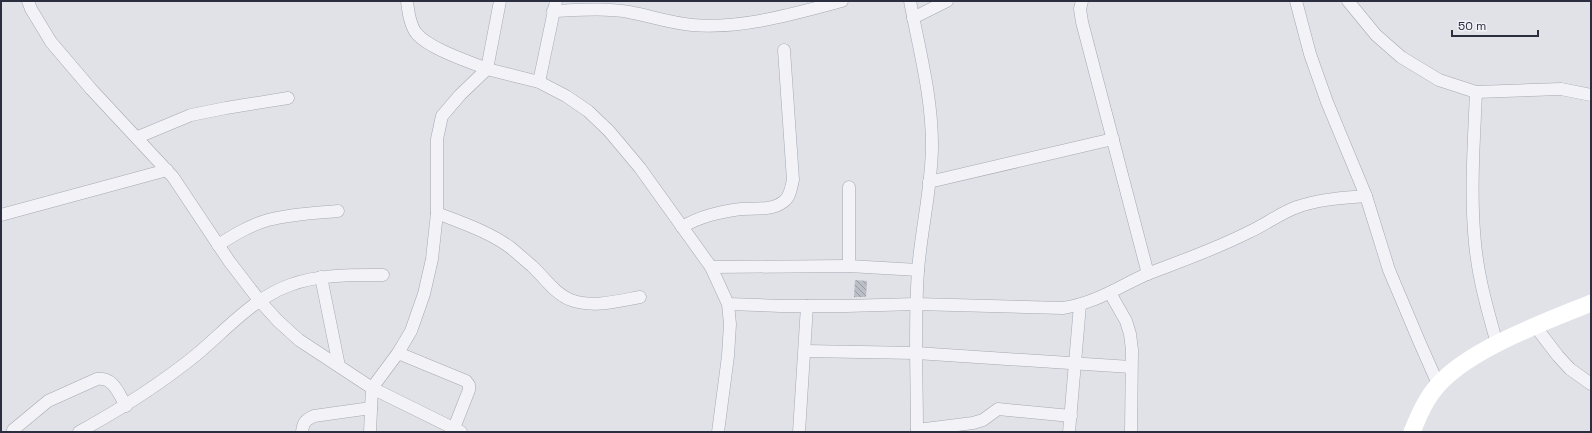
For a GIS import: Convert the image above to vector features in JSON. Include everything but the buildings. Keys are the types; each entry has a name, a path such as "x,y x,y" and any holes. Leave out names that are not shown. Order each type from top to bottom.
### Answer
{"main road":[{"path":"1412,432 1420,412 1438,384 1463,364 1497,344 1591,303"}],"street":[{"path":"28,1 31,9 51,42 91,90 138,137 167,170 200,215 218,245 259,300 278,321 299,340 372,388 458,430 469,390 469,385 466,381 398,353"},
{"path":"407,1 408,12 416,33 430,45 487,69 539,82 566,96 588,111 609,131 640,168 711,267 728,304 730,324 729,350 718,432"},
{"path":"370,432 372,388 398,353 411,331 424,294 432,259 437,213 438,139 442,116 460,95 487,69 500,1"},
{"path":"539,82 554,6 630,12 691,25 725,26 759,21 842,1"},
{"path":"910,1 925,71 931,111 932,145 918,270 916,304 917,431 973,423 983,420 998,409 1071,416"},
{"path":"913,18 947,1"},
{"path":"1082,1 1080,9 1082,22 1148,274"},
{"path":"1296,1 1310,54 1327,102 1366,196 1390,270 1438,384"},
{"path":"1348,1 1376,34 1401,57 1439,80 1476,92 1561,89 1591,95"},
{"path":"682,227 698,218 718,212 769,208 783,202 790,194 793,180 784,50"},
{"path":"1476,92 1474,191 1475,243 1482,288 1497,344"},
{"path":"138,137 191,115 288,98"},
{"path":"929,182 1112,139"},
{"path":"1,215 167,170"},
{"path":"849,187 849,266"},
{"path":"728,304 807,306 916,304 1063,308 1080,305 1110,293 1148,274 1212,250 1297,207 1318,201 1366,196"},
{"path":"218,245 244,230 267,220 291,215 338,211"},
{"path":"437,213 487,234 509,247 532,266 556,291 569,300 582,303 602,303 640,297"},
{"path":"711,267 849,266 918,270"},
{"path":"80,432 126,406 163,382 259,300 290,285 321,277 354,274 383,275"},
{"path":"321,277 339,366"},
{"path":"1110,293 1126,321 1130,334 1132,350 1131,432"},
{"path":"1069,432 1080,305"},
{"path":"799,432 807,306"},
{"path":"1536,326 1558,356 1570,368 1591,384"},
{"path":"804,351 916,352 1131,367"},
{"path":"10,430 48,401 97,379 105,378 110,381 126,406"},
{"path":"302,432 303,424 306,419 314,416 371,408"}]}
